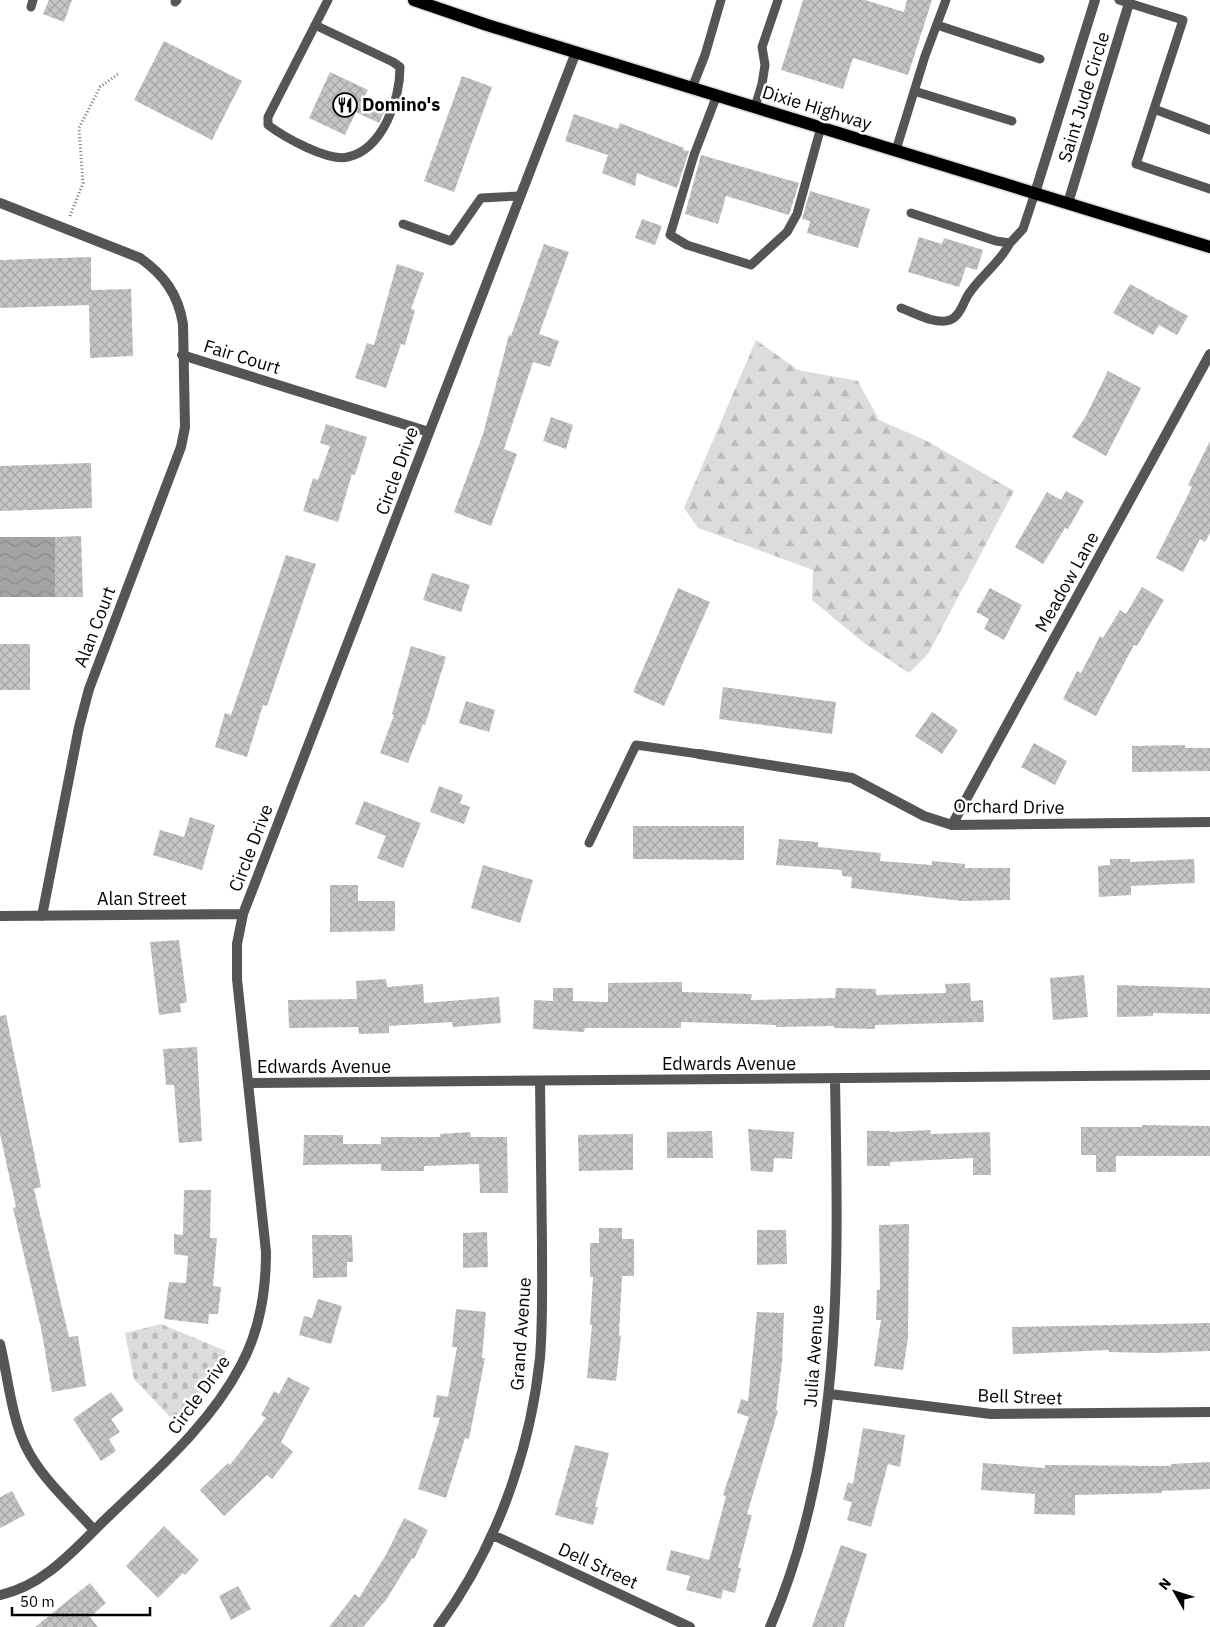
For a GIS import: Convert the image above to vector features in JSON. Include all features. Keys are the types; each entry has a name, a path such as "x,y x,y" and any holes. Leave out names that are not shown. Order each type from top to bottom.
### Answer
{"main road":[{"name":"Dixie Highway","path":"414,0 692,88 1210,246"}],"street":[{"name":"Saint Jude Circle","path":"1035,193 1094,0"},
{"name":"Saint Jude Circle","path":"1068,203 1126,1"},
{"name":"Circle Drive","path":"0,1595 32,1583 61,1563 180,1448 210,1413 235,1377 253,1340 264,1296 266,1252 236,979 237,944 243,914 576,52"},
{"name":"Fair Court","path":"0,203 140,258 156,270 168,283 180,308 183,324 182,355 429,432"},
{"name":"Meadow Lane","path":"952,825 1210,354"},
{"name":"Alan Court","path":"42,916 79,727 90,689 181,446 185,426 182,355"},
{"name":"Orchard Drive","path":"699,754 852,778 924,816 952,825 1210,822"},
{"name":"Alan Street","path":"0,916 243,914"},
{"name":"Edwards Avenue","path":"248,1083 1210,1075"},
{"name":"Julia Avenue","path":"770,1627 804,1526 820,1460 830,1394 834,1340 836,1250 835,1079"},
{"name":"Grand Avenue","path":"438,1627 468,1580 492,1535 523,1447 532,1409 540,1358 542,1307 540,1081"},
{"path":"0,1344 26,1447 36,1464 94,1530"},
{"name":"Bell Street","path":"830,1394 991,1414 1210,1412"},
{"name":"Dell Street","path":"492,1535 690,1627"}],"lane":[{"path":"316,25 400,67 400,86 389,119 364,151 346,158 322,153 278,132 268,125 268,117 328,0"},
{"path":"692,88 705,55 721,0"},
{"path":"755,107 765,65 762,47 778,0"},
{"path":"896,150 936,25 946,0"},
{"path":"1126,1 1183,20 1136,164 1210,189"},
{"path":"936,25 1040,59"},
{"path":"914,91 1012,121"},
{"path":"716,95 694,155 670,235 687,245 751,265 787,232 797,214 821,127"},
{"path":"1154,109 1210,130"},
{"path":"901,308 936,321 950,320 959,312 976,285 1003,257 1010,243 1023,229 1035,193"},
{"path":"403,224 451,241 481,198 520,196"},
{"path":"911,213 1010,243"},
{"path":"589,843 636,745 699,754"}],"path":[{"path":"65,228 83,183 79,128 100,87 118,74"}],"green space":[{"path":"756,340 798,370 858,381 879,420 927,441 1014,491 928,654 909,673 864,643 812,600 813,570 698,528 684,508"},
{"path":"161,1324 226,1351 204,1389 173,1420 134,1379 125,1333"}],"water":[{"path":"0,537 55,537 55,597 0,597"}],"building":[{"path":"49,0 72,0 64,22 43,14"},
{"path":"803,0 865,0 904,12 907,0 932,0 908,75 853,58 843,89 781,70"},
{"path":"164,41 242,81 212,140 134,100"},
{"name":"Domino's","path":"330,72 368,90 363,99 385,110 379,123 356,112 345,135 309,118"},
{"path":"462,76 492,87 454,192 424,181"},
{"path":"574,114 618,129 620,123 689,151 677,188 637,173 635,186 602,173 608,155 565,141"},
{"path":"701,155 799,183 789,215 726,196 718,224 685,214"},
{"path":"810,191 870,209 858,248 807,233 810,221 802,219"},
{"path":"642,219 662,226 655,245 635,238"},
{"path":"919,237 942,244 944,238 983,250 977,270 966,267 959,287 908,272"},
{"path":"544,244 569,252 539,334 559,341 550,367 533,362 504,449 517,454 491,526 454,512 483,434 509,335 511,336"},
{"path":"91,257 91,290 131,289 133,356 90,358 89,305 0,308 0,260"},
{"path":"397,264 424,273 411,309 415,310 405,345 401,344 386,388 355,378 367,343 374,345"},
{"path":"1130,284 1188,316 1177,335 1159,325 1153,335 1113,313"},
{"path":"1108,371 1141,388 1106,456 1072,437 1086,416"},
{"path":"551,417 573,425 566,449 543,441"},
{"path":"326,424 367,437 355,475 352,474 338,522 303,511 313,478 318,480 330,446 320,443"},
{"path":"1210,441 1210,533 1205,542 1200,539 1183,572 1156,558 1192,487 1188,485"},
{"path":"91,463 92,508 0,511 0,466"},
{"path":"1066,491 1084,501 1068,529 1065,528 1043,564 1015,547 1047,492 1061,500"},
{"path":"81,536 83,597 55,597 55,537"},
{"path":"286,555 316,564 267,706 263,705 247,757 215,747 225,713 231,715"},
{"path":"432,573 470,585 461,612 423,600"},
{"path":"1142,587 1164,600 1137,646 1134,645 1096,716 1063,699 1077,671 1081,673 1100,636 1103,638 1120,610 1126,614"},
{"path":"678,588 710,602 664,706 633,692"},
{"path":"990,588 1022,605 1004,640 984,629 989,619 976,612"},
{"path":"0,644 30,644 30,690 0,690"},
{"path":"411,646 446,657 425,725 423,724 408,763 380,753 394,715 392,714"},
{"path":"723,687 836,702 832,734 719,719"},
{"path":"466,701 495,710 489,732 459,723"},
{"path":"932,712 958,730 942,754 915,736"},
{"path":"1034,743 1067,761 1055,785 1021,767"},
{"path":"1185,745 1185,748 1210,748 1210,771 1132,772 1132,746"},
{"path":"439,786 463,795 460,803 470,807 464,824 430,812"},
{"path":"364,801 421,823 403,868 377,858 386,836 355,824"},
{"path":"190,817 215,825 202,870 153,855 160,830 184,837"},
{"path":"633,826 744,826 744,860 633,859"},
{"path":"779,839 818,842 818,847 881,853 880,861 932,865 932,861 965,864 965,868 1010,868 1010,900 962,901 851,888 852,877 842,876 842,870 776,865"},
{"path":"1110,859 1130,859 1130,862 1194,859 1195,883 1131,886 1131,895 1099,897 1098,866 1110,865"},
{"path":"483,865 533,880 520,923 471,908"},
{"path":"330,885 358,885 358,901 395,901 395,931 330,932"},
{"path":"179,940 187,1002 180,1004 181,1012 159,1015 150,942"},
{"path":"1084,975 1088,1017 1053,1020 1050,978"},
{"path":"386,979 387,987 423,984 424,1003 499,997 501,1023 453,1027 452,1022 389,1026 389,1033 359,1034 358,1027 289,1028 288,1000 357,999 356,981"},
{"path":"682,982 682,992 752,994 751,1000 835,998 836,988 876,989 876,995 946,993 945,984 970,983 971,1001 983,1000 984,1022 875,1025 875,1029 834,1028 834,1026 776,1027 776,1025 681,1022 681,1028 585,1028 584,1032 533,1029 534,1000 553,1001 553,988 573,988 573,1001 608,1002 608,983"},
{"path":"1117,985 1210,988 1210,1014 1153,1013 1153,1016 1117,1017"},
{"path":"6,1015 41,1187 34,1189 69,1337 78,1336 86,1386 52,1392 41,1328 13,1208 16,1207 0,1134 0,1016"},
{"path":"197,1047 202,1141 179,1143 174,1085 166,1085 163,1049"},
{"path":"1142,1125 1210,1126 1210,1156 1116,1156 1116,1172 1096,1172 1096,1155 1081,1155 1081,1127 1142,1127"},
{"path":"748,1129 794,1132 792,1159 774,1158 773,1172 751,1171"},
{"path":"930,1130 931,1134 990,1132 991,1175 973,1175 973,1158 890,1162 890,1166 867,1166 867,1131"},
{"path":"712,1131 713,1158 667,1158 667,1132"},
{"path":"470,1132 471,1137 507,1137 508,1193 480,1193 479,1164 424,1166 424,1171 381,1171 381,1164 303,1165 304,1135 343,1135 343,1144 381,1144 381,1137 440,1137 440,1134"},
{"path":"633,1134 633,1170 579,1171 578,1135"},
{"path":"184,1190 211,1190 210,1238 217,1238 213,1286 221,1287 218,1314 209,1314 208,1324 164,1319 169,1282 186,1283 188,1256 174,1254 174,1234 183,1235"},
{"path":"909,1224 908,1338 903,1370 874,1366 881,1320 876,1320 877,1290 880,1290 879,1225"},
{"path":"599,1228 622,1228 622,1239 634,1239 634,1276 622,1276 619,1335 621,1336 616,1381 587,1378 592,1325 590,1325 593,1277 590,1277 590,1243 599,1243"},
{"path":"757,1230 786,1230 787,1264 757,1265"},
{"path":"487,1232 488,1267 463,1268 463,1233"},
{"path":"312,1235 352,1235 353,1262 347,1262 347,1277 313,1278"},
{"path":"318,1299 342,1306 331,1344 299,1335 304,1316 312,1318"},
{"path":"456,1309 486,1312 482,1358 485,1358 469,1439 465,1438 446,1498 418,1489 440,1418 433,1417 437,1395 448,1397 457,1347 452,1347"},
{"path":"757,1312 784,1313 782,1362 776,1410 778,1411 747,1514 752,1515 738,1568 741,1568 735,1593 723,1590 721,1599 686,1590 690,1576 666,1570 671,1550 709,1560 726,1496 723,1495 749,1417 737,1413 741,1399 748,1401"},
{"path":"1210,1323 1210,1351 1155,1353 1109,1352 1109,1350 1013,1354 1012,1327"},
{"path":"288,1377 310,1388 281,1442 293,1452 272,1479 267,1475 224,1516 200,1490 228,1463 230,1465 266,1418 261,1415 274,1391 279,1394"},
{"path":"111,1392 124,1410 111,1419 120,1432 109,1439 116,1451 101,1461 73,1419"},
{"path":"863,1428 905,1435 900,1467 888,1464 871,1527 847,1520 852,1502 843,1500 848,1482 853,1484"},
{"path":"575,1445 609,1453 595,1507 598,1507 593,1525 555,1515"},
{"path":"1210,1462 1210,1489 1162,1491 1162,1493 1075,1495 1075,1515 1034,1514 1035,1494 981,1490 983,1463 1045,1468 1045,1465 1171,1466 1171,1464"},
{"path":"12,1491 25,1515 0,1528 0,1497"},
{"path":"404,1518 428,1530 414,1559 412,1558 386,1600 363,1627 329,1627 355,1594 359,1598 387,1553"},
{"path":"164,1526 199,1560 158,1598 126,1566"},
{"path":"841,1545 867,1554 844,1627 812,1627"},
{"path":"90,1583 106,1603 90,1617 98,1627 35,1627"},
{"path":"238,1586 251,1609 231,1620 219,1596"}],"place":[{"name":"Domino's","path":"345,105"}]}
